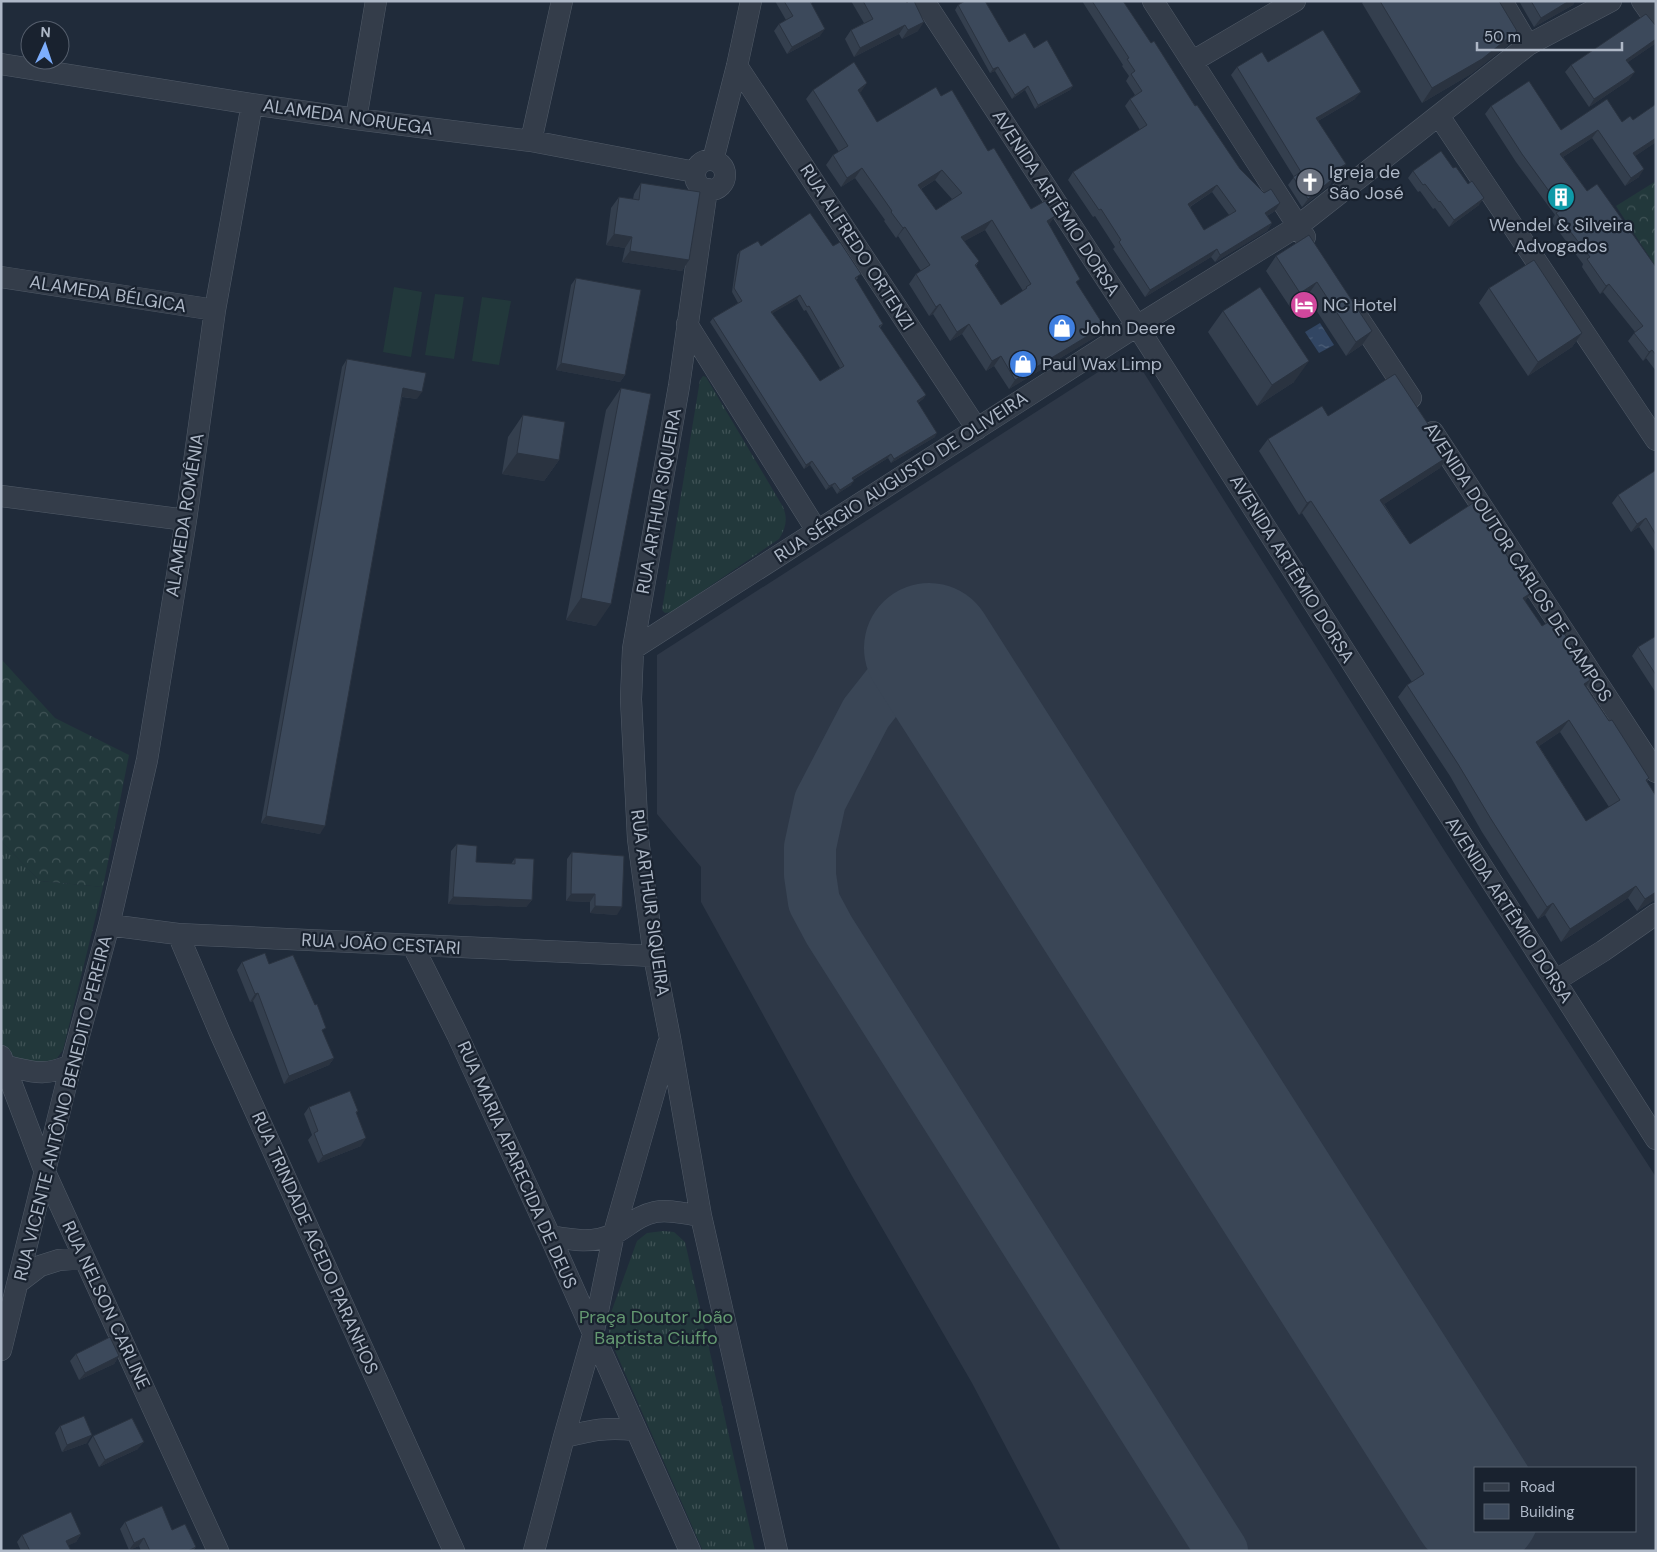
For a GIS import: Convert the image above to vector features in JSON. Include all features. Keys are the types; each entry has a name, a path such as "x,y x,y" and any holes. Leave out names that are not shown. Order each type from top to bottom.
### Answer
{"street":[{"path":"356,119 376,1"},
{"path":"531,141 562,1"},
{"path":"713,160 751,1"},
{"name":"AVENIDA ARTÊMIO DORSA","path":"924,1 1137,326 1656,1139"},
{"path":"1153,1 1314,250"},
{"path":"1193,61 1295,1"},
{"path":"1502,1 1528,46"},
{"name":"RUA SÉRGIO AUGUSTO DE OLIVEIRA","path":"633,649 1137,326 1298,226 1528,46 1611,1"},
{"path":"1642,1 1656,21"},
{"name":"ALAMEDA NORUEGA","path":"1,64 252,104 531,141 695,172"},
{"name":"RUA ALFREDO ORTENZI","path":"737,66 976,429"},
{"name":"ALAMEDA ROMÊNIA","path":"109,925 147,760 186,520 215,310 252,104"},
{"path":"1439,116 1656,440"},
{"path":"713,160 722,165 725,175 724,180 718,188 707,189 699,185 695,172 700,163 713,160"},
{"name":"RUA ARTHUR SIQUEIRA","path":"707,189 679,386 633,649 631,698 638,840 654,956 701,1216 778,1551"},
{"name":"ALAMEDA BÉLGICA","path":"1,277 215,310"},
{"name":"AVENIDA DOUTOR CARLOS DE CAMPOS","path":"1341,291 1656,772"},
{"path":"687,324 817,531"},
{"path":"1,496 186,520"},
{"path":"1555,981 1603,951 1656,914"},
{"name":"RUA JOÃO CESTARI","path":"109,925 178,934 654,956"},
{"name":"RUA VICENTE ANTÔNIO BENEDITO PEREIRA","path":"1,1350 71,1065 109,925"},
{"name":"RUA TRINDADE ACEDO PARANHOS","path":"178,934 224,1042 454,1551"},
{"name":"RUA MARIA APARECIDA DE DEUS","path":"413,946 457,1034 550,1236 690,1551"},
{"path":"534,1551 593,1336 614,1234 670,1038"},
{"path":"4,1061 35,1072 53,1072 71,1065"},
{"name":"RUA NELSON CARLINE","path":"4,1061 45,1172 218,1551"},
{"path":"550,1236 579,1241 596,1240 614,1234 636,1219 655,1212 670,1211 701,1216"},
{"path":"19,1282 40,1266 59,1260 84,1258"},
{"path":"564,1437 596,1429 636,1430"}],"shaded area":[{"path":"1120,358 1139,365 1444,850 1656,1177 1656,1551 1061,1551 972,1383 852,1176 701,902 701,867 657,814 657,655"}],"green space":[{"path":"1656,181 1656,267 1616,206"},
{"path":"394,287 422,292 411,357 383,352"},
{"path":"435,294 464,297 454,359 425,355"},
{"path":"482,297 511,301 499,365 472,361"},
{"path":"703,376 706,377 783,507 786,523 779,539 672,612 665,613 662,610 700,380"},
{"path":"2,660 55,718 129,755 103,887 40,881 1,841"},
{"path":"1,841 40,881 103,887 63,1050 57,1058 46,1064 14,1057 1,1042"},
{"name":"Praça Doutor João Baptista Ciuffo","path":"674,1232 685,1242 755,1551 703,1551 610,1339 608,1321 637,1241 647,1233"}],"water":[{"path":"1320,323 1334,345 1319,353 1305,332"}],"building":[{"path":"784,1 810,1 825,29 792,47 779,24 793,16"},
{"path":"863,1 906,1 907,3 914,1 924,22 908,30 905,25 860,48 851,30 873,19"},
{"path":"965,1 985,1 1009,42 1025,33 1034,48 1047,40 1073,86 1038,105 1028,86 1015,95 998,67 993,69 958,5"},
{"path":"1092,1 1123,1 1151,43 1154,41 1195,106 1197,105 1240,169 1264,193 1271,189 1280,203 1265,213 1272,223 1220,255 1217,249 1150,290 1119,242 1121,240 1101,209 1099,210 1073,172 1147,125 1130,99 1142,91 1131,74 1135,71 1127,59 1129,58","holes":["1217,185 1236,211 1204,230 1188,204"]},
{"path":"1380,1 1499,1 1517,31 1482,59 1432,88"},
{"path":"1531,1 1569,1 1541,18"},
{"path":"1646,14 1656,26 1656,39 1626,60 1635,72 1594,99 1571,65"},
{"path":"1323,30 1361,92 1316,118 1346,164 1332,172 1335,177 1308,199 1293,177 1301,172 1237,67 1262,52 1268,62"},
{"path":"854,62 867,83 858,90 877,122 936,87 941,96 952,90 988,151 994,148 1031,209 1045,201 1050,208 1055,216 1047,221 1080,279 1076,282 1104,326 1015,380 1001,356 992,361 969,324 957,332 940,304 936,307 916,274 930,265 905,227 903,228 891,212 862,168 847,178 833,155 848,146 813,90","holes":["942,170 962,193 936,210 918,185","992,220 1031,284 1001,305 975,265 979,261 961,237"]},
{"path":"1529,81 1561,130 1607,99 1622,122 1630,116 1633,120 1656,104 1656,138 1633,153 1644,169 1631,178 1598,130 1560,154 1587,191 1597,184 1656,267 1656,355 1652,350 1649,352 1634,333 1643,326 1609,284 1606,286 1587,259 1590,257 1556,213 1562,209 1522,154 1491,106"},
{"path":"1441,151 1468,184 1472,181 1484,198 1454,220 1413,171"},
{"path":"641,183 700,192 689,260 630,251 632,237 614,234 619,197 639,200"},
{"path":"810,213 833,246 840,242 861,274 855,278 883,324 879,326 926,395 917,401 937,433 894,459 891,454 852,478 854,481 840,490 835,483 829,486 812,461 806,465 713,318 742,301 734,288 740,251 758,241 761,246","holes":["800,295 807,307 809,306 844,366 820,381 771,312"]},
{"path":"1309,235 1372,331 1356,342 1317,282 1300,293 1276,256"},
{"path":"1534,260 1582,333 1538,362 1489,288"},
{"path":"576,278 641,290 625,375 561,363"},
{"path":"1260,287 1309,361 1272,385 1223,311"},
{"path":"347,359 426,373 422,392 403,388 325,826 266,816"},
{"path":"1395,374 1449,456 1380,500 1410,544 1473,503 1531,593 1523,598 1542,626 1555,618 1590,680 1584,684 1609,721 1612,720 1649,778 1646,780 1656,796 1656,892 1645,899 1636,886 1570,929 1553,903 1547,907 1407,685 1424,674 1311,501 1307,503 1268,439 1322,406 1328,416","holes":["1569,720 1620,800 1586,821 1536,742"]},
{"path":"621,388 651,394 611,604 581,598"},
{"path":"523,415 565,422 559,460 517,453"},
{"path":"1656,470 1656,535 1646,518 1637,524 1618,495"},
{"path":"1656,636 1656,675 1638,647"},
{"path":"457,844 477,846 476,862 515,864 515,858 534,859 532,900 453,897"},
{"path":"572,852 624,856 622,907 595,906 595,894 571,894"},
{"path":"265,953 269,964 293,955 315,1005 317,1004 326,1028 322,1030 334,1058 289,1076 258,993 255,994 242,962"},
{"path":"350,1091 366,1138 323,1156 314,1133 318,1131 309,1107"},
{"path":"110,1337 119,1356 85,1373 76,1354"},
{"path":"84,1416 92,1435 67,1445 60,1426"},
{"path":"132,1418 144,1442 105,1460 93,1436"},
{"path":"162,1506 172,1530 185,1524 196,1547 188,1551 150,1551 144,1538 134,1543 125,1522"},
{"path":"71,1512 81,1534 66,1541 71,1551 30,1551 22,1535"}],"taxiway":[{"path":"929,648 888,685 866,713 820,801 810,847 810,875 814,902 829,930 1222,1551"}],"runway":[{"path":"929,648 1474,1503"}],"place":[{"name":"Igreja de São José","path":"1310,182"},
{"name":"Wendel & Silveira Advogados","path":"1561,197"},
{"name":"NC Hotel","path":"1304,305"},
{"name":"John Deere","path":"1062,328"},
{"name":"Paul Wax Limp","path":"1023,364"}]}
